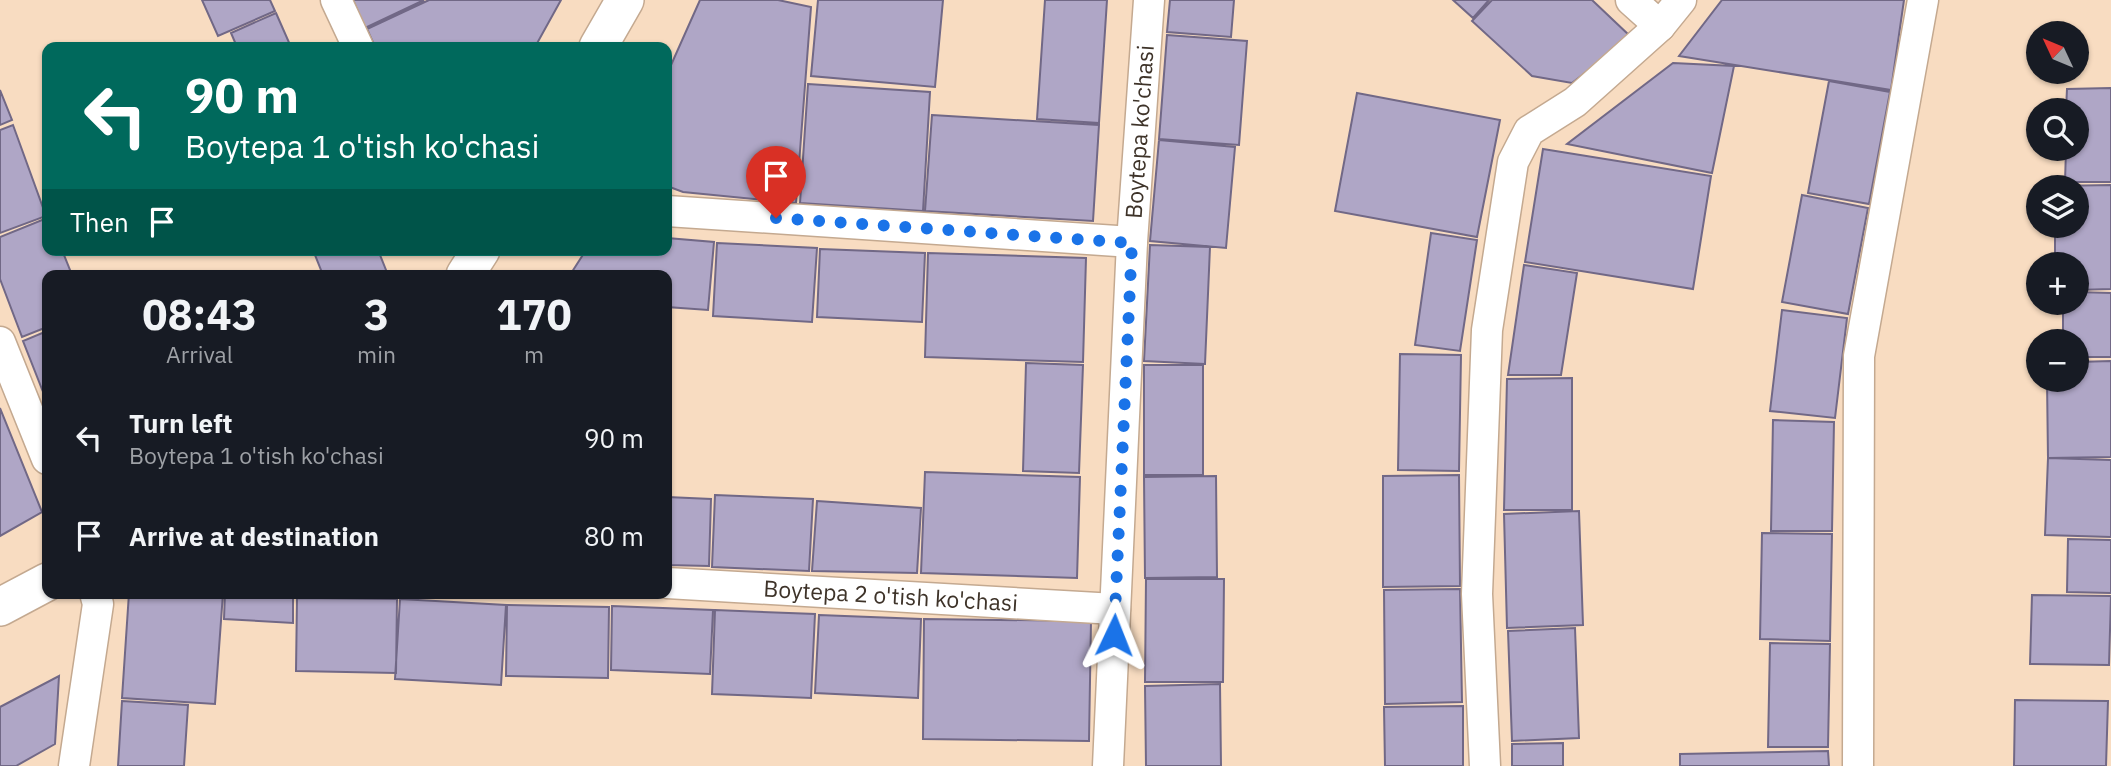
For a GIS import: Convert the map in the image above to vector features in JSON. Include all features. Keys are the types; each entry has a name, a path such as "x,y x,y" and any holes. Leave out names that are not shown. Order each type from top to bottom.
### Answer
{"street":[{"path":"336,0 356,42"},
{"path":"601,42 625,0"},
{"name":"Boytepa ko'chasi","path":"1108,766 1132,243 1149,0"},
{"path":"1631,0 1660,26"},
{"path":"1485,766 1477,594 1488,330 1513,162 1529,131 1575,102 1660,26 1681,0"},
{"path":"1858,766 1859,356 1923,0"},
{"path":"672,211 1132,243"},
{"path":"0,342 42,447"},
{"name":"Boytepa 2 o'tish ko'chasi","path":"672,583 1115,609"},
{"path":"0,607 42,585"},
{"path":"74,766 97,599"}],"building":[{"path":"202,0 270,0 275,11 218,36"},
{"path":"353,0 424,0 365,28"},
{"path":"429,0 561,0 538,42 373,42 367,29"},
{"path":"700,0 778,0 811,7 796,203 683,192 672,188 672,63"},
{"path":"818,0 943,0 935,87 811,76"},
{"path":"1045,0 1107,0 1099,123 1037,119"},
{"path":"1170,0 1234,0 1231,37 1167,32"},
{"path":"1453,0 1489,0 1473,18"},
{"path":"1492,0 1592,0 1631,37 1572,83 1532,76 1472,21"},
{"path":"1722,0 1904,0 1891,90 1679,56"},
{"path":"276,13 289,42 235,42 231,33"},
{"path":"1167,35 1247,41 1239,145 1159,139"},
{"path":"1673,63 1734,66 1712,173 1567,144"},
{"path":"1829,81 1890,92 1869,204 1808,193"},
{"path":"808,84 930,92 923,211 800,203"},
{"path":"2111,88 2111,182 2089,182 2089,175 2065,175 2066,161 2089,161 2089,98 2067,98 2067,89"},
{"path":"0,90 12,120 0,125"},
{"path":"1357,93 1500,120 1477,237 1335,211"},
{"path":"932,115 1099,125 1093,221 925,211"},
{"path":"13,125 42,205 42,217 0,233 0,130"},
{"path":"1159,140 1235,147 1226,248 1150,241"},
{"path":"1543,149 1711,176 1693,289 1525,262"},
{"path":"2089,185 2111,185 2111,289 2089,290 2089,252 2055,252 2055,238 2089,238"},
{"path":"1802,195 1868,208 1848,314 1782,302"},
{"path":"42,220 42,256 64,256 70,270 42,270 42,329 22,337 0,279 0,237"},
{"path":"1431,233 1477,240 1460,351 1415,345"},
{"path":"672,238 714,242 708,310 672,307 672,270 573,270 582,256 672,256"},
{"path":"717,243 817,248 812,322 713,316"},
{"path":"1150,245 1210,247 1205,364 1144,361"},
{"path":"820,249 925,253 922,322 817,317"},
{"path":"928,253 1086,258 1083,362 925,357"},
{"path":"315,256 380,256 386,270 321,270"},
{"path":"1524,265 1577,273 1561,375 1508,375"},
{"path":"2089,292 2111,293 2111,357 2089,357 2089,329 2063,329 2063,315 2089,315"},
{"path":"1782,310 1847,318 1835,418 1770,411"},
{"path":"42,333 42,389 23,341"},
{"path":"1400,354 1461,355 1459,471 1398,470"},
{"path":"2111,361 2111,457 2048,458 2047,392 2089,392 2089,362"},
{"path":"1026,363 1083,365 1079,473 1023,471"},
{"path":"1144,365 1203,365 1203,475 1144,475"},
{"path":"1572,378 1572,510 1504,510 1507,379"},
{"path":"0,408 42,512 0,536"},
{"path":"1773,420 1834,422 1832,531 1771,531"},
{"path":"2048,458 2111,460 2111,537 2045,535"},
{"path":"925,472 1080,477 1077,578 921,573"},
{"path":"1459,475 1460,586 1383,587 1383,476"},
{"path":"1216,476 1217,577 1145,578 1144,477"},
{"path":"715,495 813,499 809,571 712,567"},
{"path":"672,497 711,499 709,566 672,565"},
{"path":"817,501 921,508 917,573 812,571"},
{"path":"1579,511 1583,625 1507,628 1504,514"},
{"path":"1762,533 1832,534 1830,641 1760,639"},
{"path":"2068,539 2111,540 2111,593 2067,592"},
{"path":"1146,579 1224,579 1223,682 1145,682"},
{"path":"1460,589 1462,702 1385,704 1384,590"},
{"path":"2032,595 2111,596 2109,665 2030,664"},
{"path":"129,599 223,599 215,704 122,698"},
{"path":"225,599 293,599 293,623 224,619"},
{"path":"297,599 397,599 396,673 296,671"},
{"path":"400,599 506,605 501,685 395,679"},
{"path":"507,605 609,607 608,678 506,676"},
{"path":"612,606 713,610 710,674 611,670"},
{"path":"715,610 815,614 811,698 712,694"},
{"path":"819,615 921,619 918,698 815,693"},
{"path":"924,619 1091,621 1089,741 923,739"},
{"path":"1575,628 1579,738 1512,741 1508,631"},
{"path":"1770,643 1830,644 1828,747 1768,747"},
{"path":"59,676 55,744 16,766 0,766 0,707"},
{"path":"1220,684 1221,766 1146,766 1145,686"},
{"path":"2015,700 2108,701 2106,766 2014,766"},
{"path":"122,701 188,705 184,766 118,766"},
{"path":"1463,706 1463,766 1385,766 1384,707"},
{"path":"1563,743 1563,766 1512,766 1512,744"},
{"path":"1828,751 1829,766 1680,766 1680,754"}],"route":[{"path":"776,218 1132,243 1114,635"}]}
